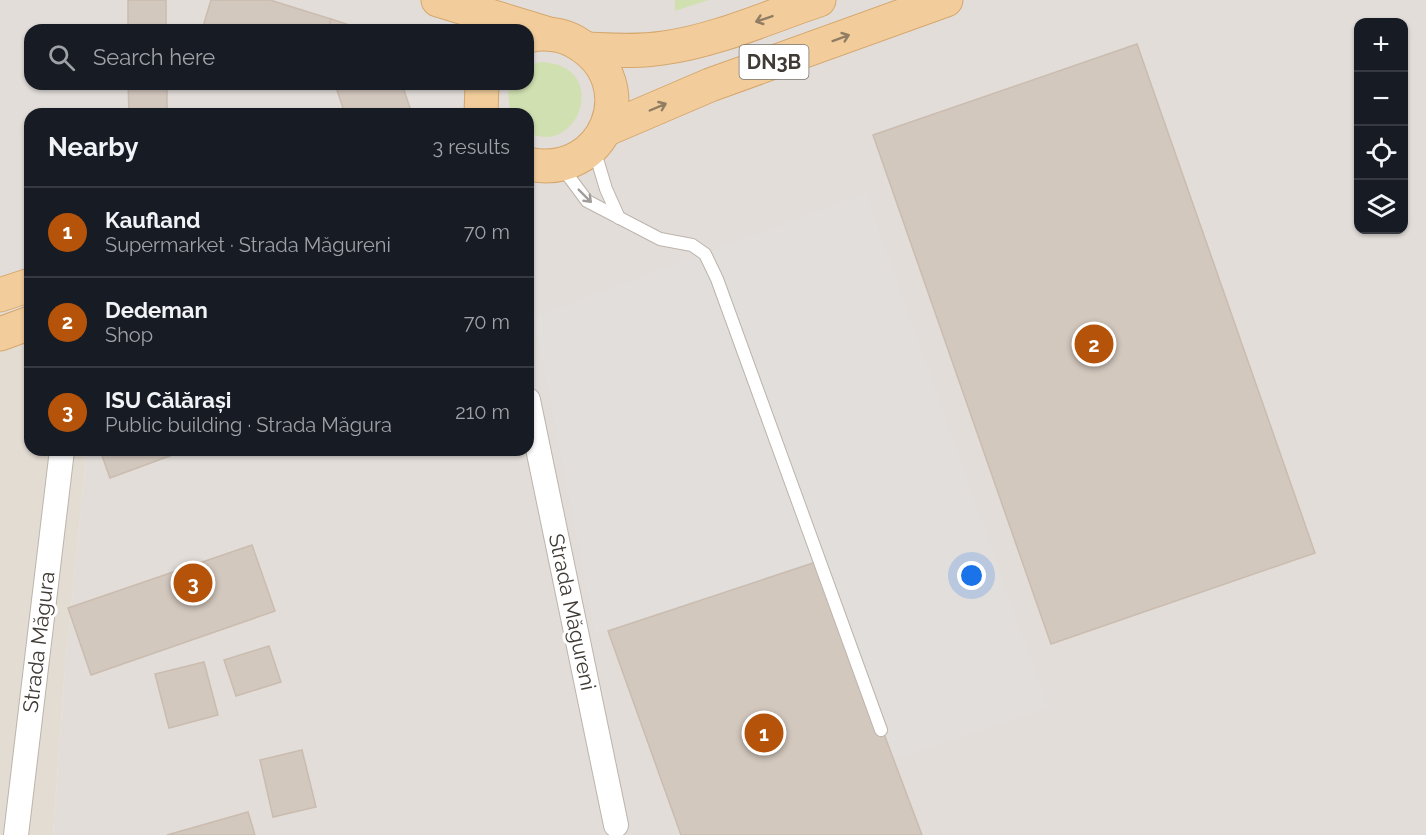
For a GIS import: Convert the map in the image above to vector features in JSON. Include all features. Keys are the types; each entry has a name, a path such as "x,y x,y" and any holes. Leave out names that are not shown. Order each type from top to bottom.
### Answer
{"main road":[{"path":"431,0 456,24"},
{"path":"438,0 507,24"},
{"name":"DN3B","path":"588,49 630,51 664,48 706,38 819,0"},
{"name":"DN3B","path":"599,138 710,85 946,0"},
{"path":"534,165 560,165 578,158 599,138 611,114 610,83 598,59 588,49 570,38 538,35"},
{"path":"0,295 24,287"},
{"path":"0,334 24,325"}],"street":[{"name":"Strada Măgureni","path":"534,429 616,825"},
{"name":"Strada Măgura","path":"16,835 61,456"}],"lane":[{"path":"599,138 606,189 619,218"},
{"path":"560,165 587,201 660,239 692,245 705,254 717,279 881,730"}],"shaded area":[{"path":"0,0 1426,0 1426,835 53,835 65,666 86,456 534,456 534,108 24,108 24,318 0,313"},
{"path":"866,193 1048,707 882,763 819,561 595,633 534,317"},
{"path":"0,313 24,318 24,456 86,456 65,666 53,835 0,835"}],"green space":[{"path":"675,0 709,0 675,11"},
{"path":"540,62 562,67 576,78 581,92 580,108 573,123 561,133 546,137 534,134 534,108 510,108 509,90 534,90 534,64"}],"building":[{"path":"128,0 166,0 166,24 128,24"},
{"path":"211,0 270,0 331,19 330,24 204,24"},
{"path":"331,19 346,24 330,24"},
{"path":"1137,44 1315,553 1051,644 873,135"},
{"path":"128,90 167,90 167,108 129,108"},
{"path":"337,90 404,90 410,108 343,108"},
{"path":"102,456 170,456 110,478"},
{"path":"252,545 275,611 91,675 68,608"},
{"path":"819,561 922,835 681,835 608,631"},
{"path":"269,646 281,682 236,696 224,660"},
{"path":"204,662 218,715 169,728 155,674"},
{"path":"302,750 316,807 273,817 260,760"},
{"path":"248,812 255,835 167,835"}],"place":[{"name":"Dedeman","path":"1094,344"},
{"name":"ISU Călărași","path":"193,583"},
{"name":"Kaufland","path":"764,733"}]}
